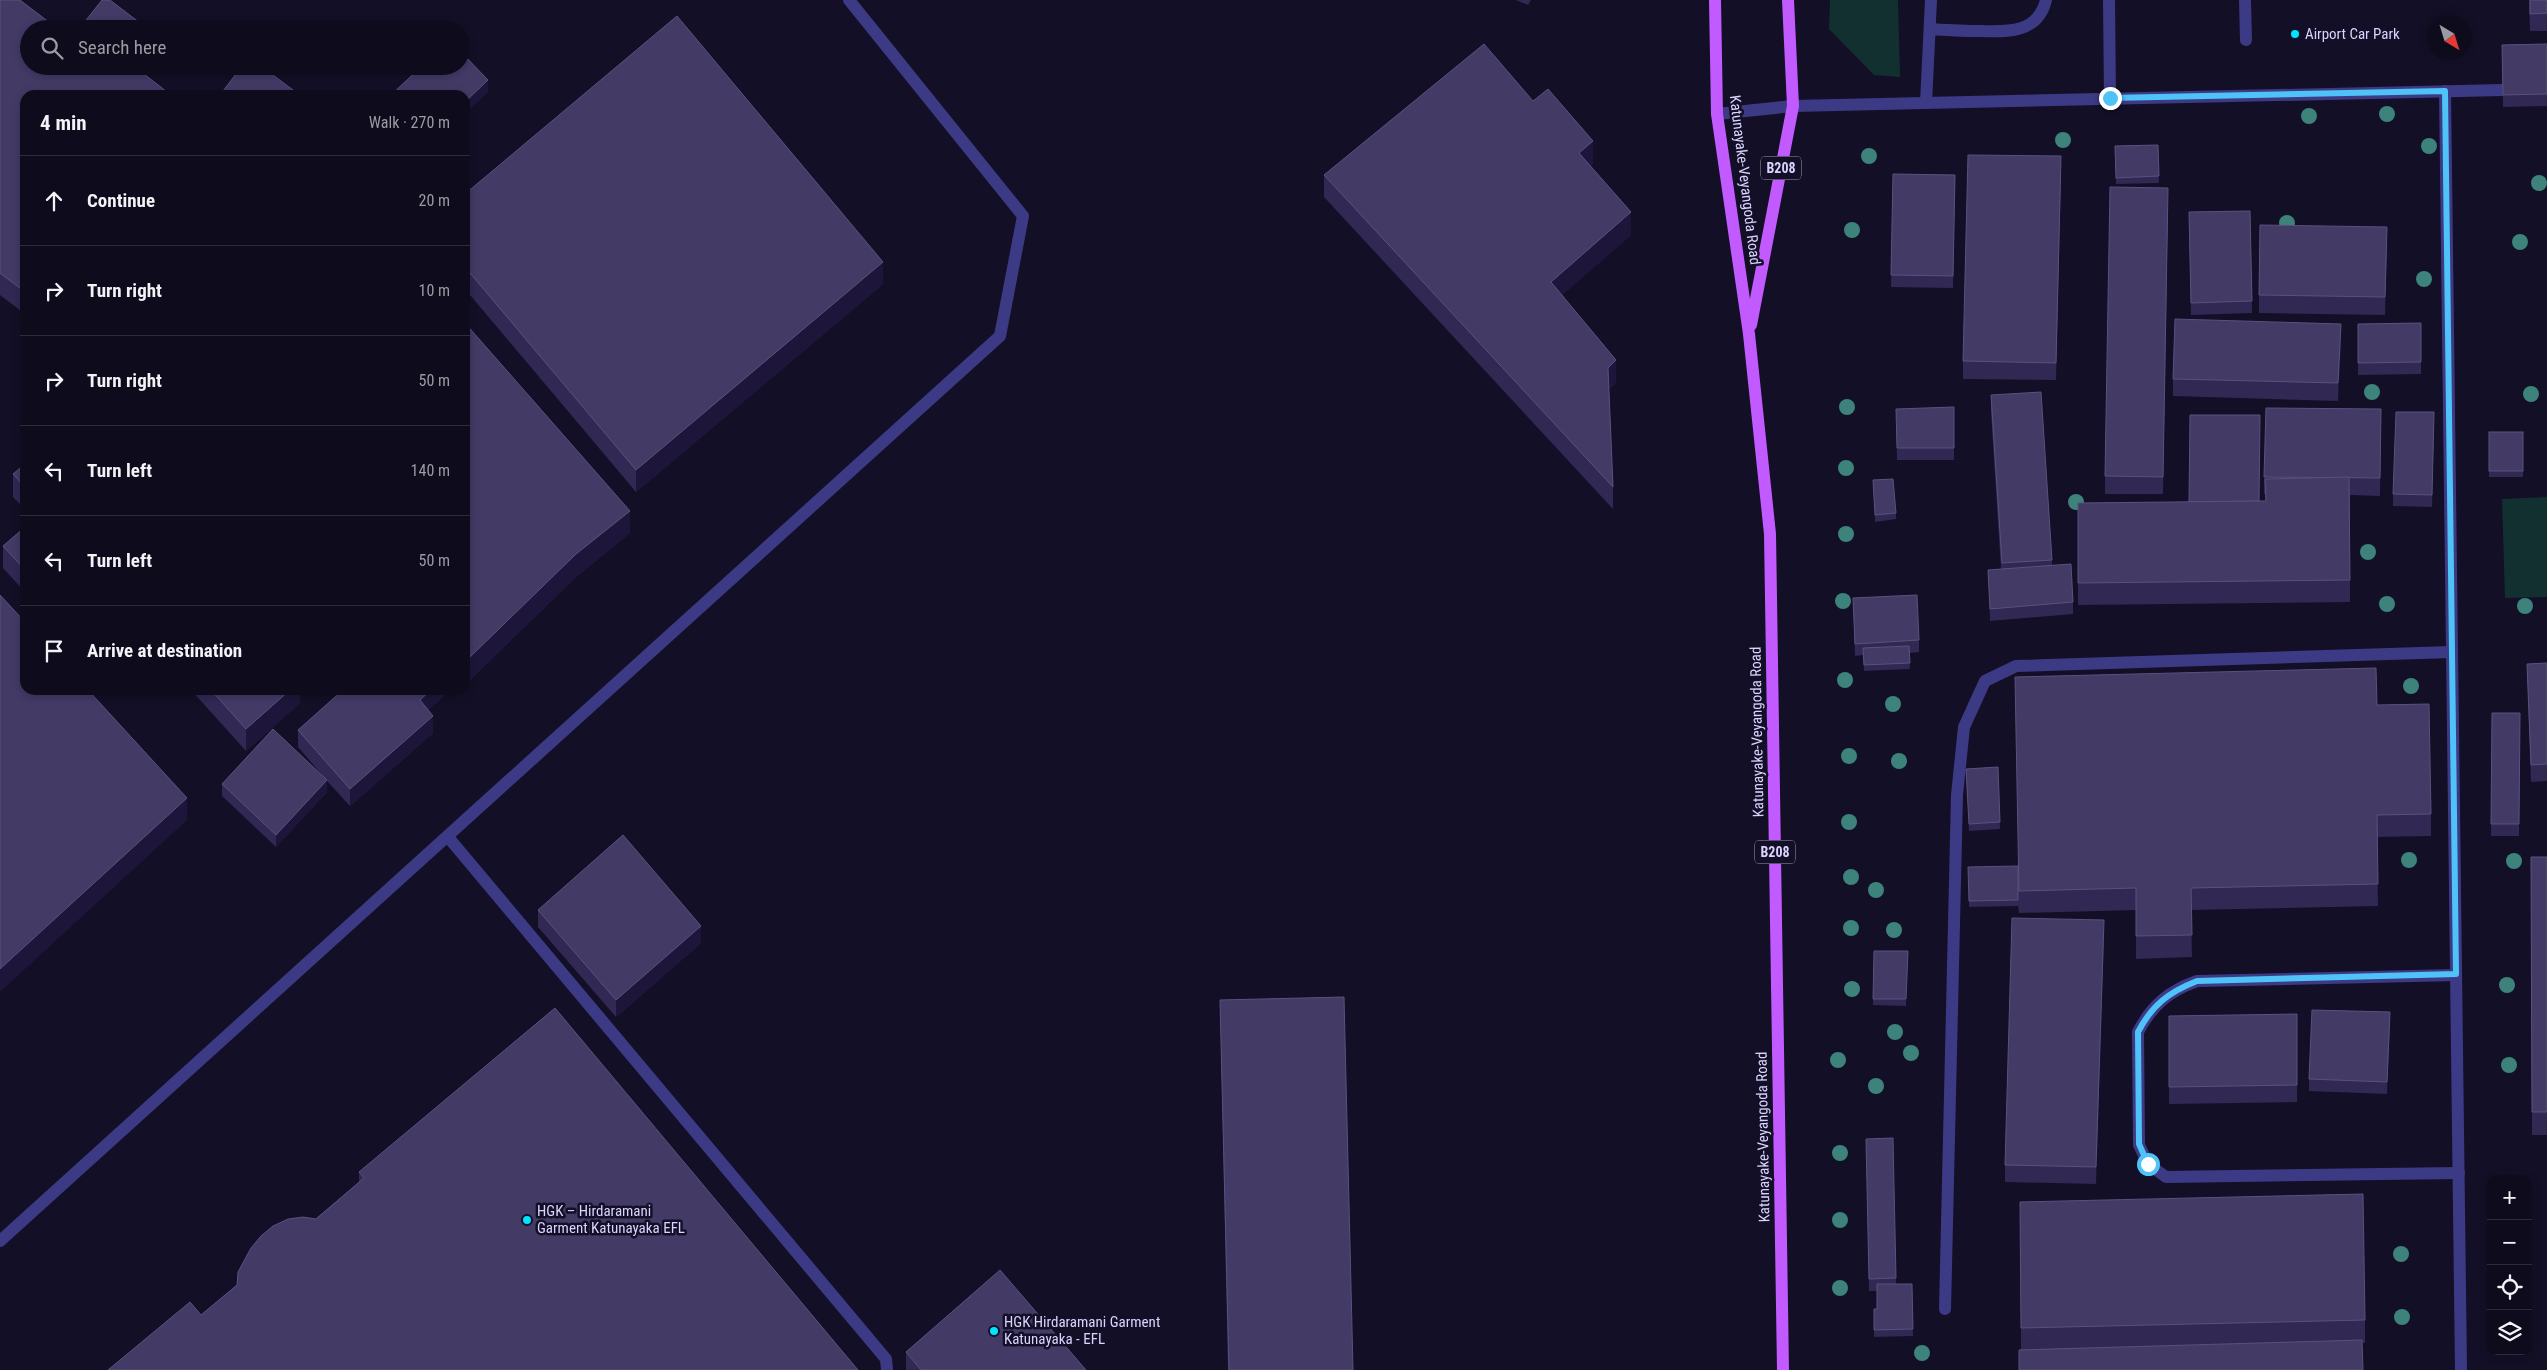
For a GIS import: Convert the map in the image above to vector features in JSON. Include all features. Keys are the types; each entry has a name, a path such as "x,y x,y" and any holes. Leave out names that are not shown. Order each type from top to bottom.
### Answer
{"main road":[{"name":"Katunayake-Veyangoda Road","path":"1715,0 1717,114 1749,334 1770,534 1783,1370"},
{"name":"Katunayake-Veyangoda Road","path":"1749,334 1793,106 1788,0"}],"lane":[{"path":"0,1241 1000,336 1023,216 849,0"},
{"path":"1926,103 1931,0"},
{"path":"1930,29 2015,31 2036,21 2044,8 2046,0"},
{"path":"2109,0 2110,98"},
{"path":"2245,0 2246,40"},
{"path":"1717,114 1793,106 2503,90"},
{"path":"2445,91 2461,1370"},
{"path":"1945,1309 1957,795 1964,727 1985,681 2016,666 2452,652"},
{"path":"448,837 886,1359 888,1370"},
{"path":"2456,974 2197,981 2176,989 2158,1002 2138,1032 2139,1144 2148,1164 2166,1177 2459,1173"}],"green space":[{"path":"1830,0 1898,0 1900,77 1874,75 1829,29"},
{"path":"2547,497 2547,597 2505,598 2502,499"}],"building":[{"path":"0,0 20,0 46,20 20,20 20,75 145,75 165,90 20,90 20,288 0,273"},
{"path":"102,0 110,0 136,20 86,20"},
{"path":"2530,0 2547,0 2547,13 2530,14"},
{"path":"677,16 883,262 636,470 470,273 470,190"},
{"path":"1484,44 1533,101 1548,89 1593,141 1579,153 1631,212 1551,282 1616,360 1608,368 1613,487 1324,175"},
{"path":"2547,44 2547,94 2503,95 2502,45"},
{"path":"470,61 488,80 470,97 470,90 396,90 412,75 470,75"},
{"path":"235,75 273,75 293,90 224,90"},
{"path":"2158,145 2159,176 2116,178 2115,146"},
{"path":"1968,155 2061,156 2056,363 1963,361"},
{"path":"1893,174 1955,175 1953,276 1891,275"},
{"path":"2110,187 2168,188 2163,477 2105,476"},
{"path":"2250,211 2252,301 2191,303 2189,212"},
{"path":"2260,225 2387,227 2385,297 2259,295"},
{"path":"2175,319 2341,324 2338,383 2173,379"},
{"path":"2421,323 2421,362 2358,363 2358,324"},
{"path":"470,329 630,511 576,554 470,657"},
{"path":"2041,392 2052,560 2002,563 1991,395"},
{"path":"1954,407 1954,448 1897,448 1896,409"},
{"path":"2266,408 2381,409 2380,478 2264,477"},
{"path":"2396,412 2434,412 2432,495 2393,494"},
{"path":"2190,415 2260,415 2259,501 2189,502"},
{"path":"2489,432 2523,432 2523,471 2489,471"},
{"path":"20,468 20,482 13,474"},
{"path":"2349,477 2350,580 2078,583 2078,503 2266,501 2265,479"},
{"path":"1893,479 1896,513 1875,515 1873,480"},
{"path":"20,531 20,565 3,546"},
{"path":"2071,564 2073,602 1990,609 1988,570"},
{"path":"0,595 20,617 20,695 93,695 187,798 0,969"},
{"path":"1917,595 1919,640 1855,644 1853,598"},
{"path":"1909,646 1910,663 1864,665 1863,648"},
{"path":"2547,663 2547,764 2531,765 2527,664"},
{"path":"2376,668 2377,705 2429,704 2431,814 2377,815 2378,884 2191,888 2192,935 2136,936 2136,888 2019,891 2015,677"},
{"path":"215,695 284,695 246,729"},
{"path":"337,695 426,695 420,700 433,716 350,789 298,730"},
{"path":"2492,713 2520,713 2519,824 2491,824"},
{"path":"273,729 327,780 276,835 222,784"},
{"path":"1998,767 2000,822 1969,824 1966,769"},
{"path":"623,835 701,926 616,1000 538,910"},
{"path":"2531,857 2547,857 2547,1112 2532,1112"},
{"path":"2018,866 2018,900 1969,901 1968,867"},
{"path":"2012,918 2104,920 2096,1167 2005,1165"},
{"path":"1874,951 1908,951 1906,999 1873,999"},
{"path":"1344,997 1353,1370 1229,1370 1220,1000"},
{"name":"HGK – Hirdaramani Garment Katunayaka EFL","path":"555,1008 858,1370 108,1370 190,1302 201,1315 237,1285 238,1272 251,1248 261,1236 273,1226 288,1219 303,1217 316,1219 364,1178 359,1172"},
{"path":"2312,1010 2390,1012 2387,1082 2309,1079"},
{"path":"2297,1014 2297,1085 2169,1087 2169,1016"},
{"path":"1893,1138 1896,1278 1869,1279 1866,1139"},
{"path":"2363,1194 2365,1320 2021,1328 2020,1202"},
{"name":"HGK Hirdaramani Garment Katunayaka - EFL","path":"1000,1270 1086,1370 921,1370 906,1352"},
{"path":"1877,1284 1912,1284 1913,1329 1874,1330 1874,1309 1877,1309"},
{"path":"2362,1340 2363,1370 2019,1370 2019,1350"}],"place":[{"name":"Airport Car Park","path":"2295,34"},
{"name":"HGK – Hirdaramani Garment Katunayaka EFL","path":"527,1220"},
{"name":"HGK Hirdaramani Garment Katunayaka - EFL","path":"994,1331"}],"route":[{"path":"2110,98 2445,91 2456,974 2197,981 2176,989 2158,1002 2138,1032 2139,1144 2142,1155 2148,1164"}]}
